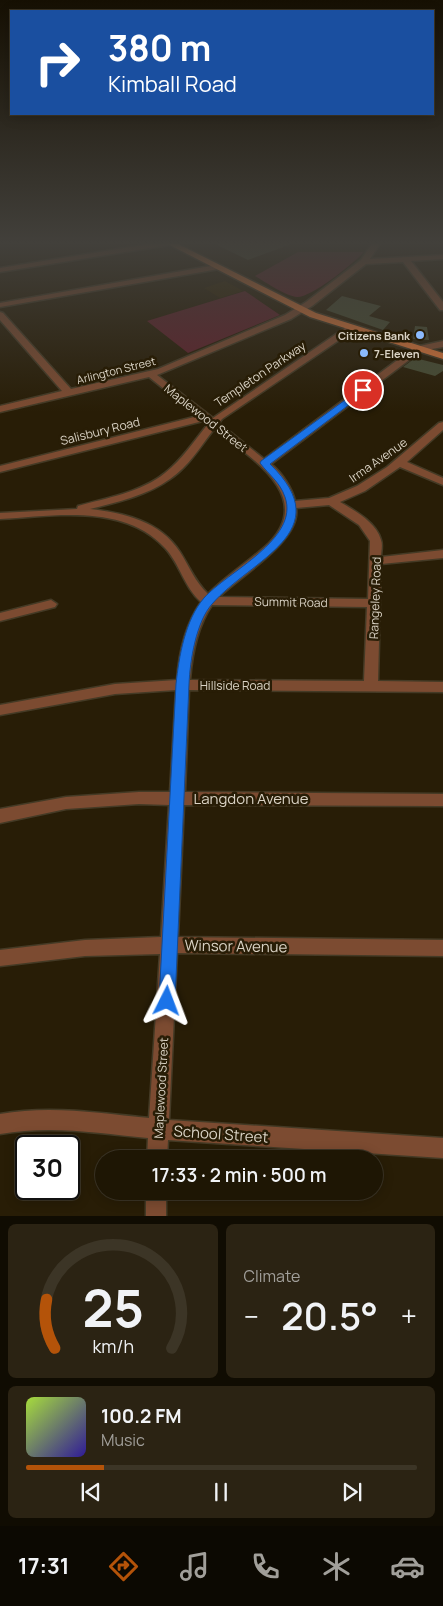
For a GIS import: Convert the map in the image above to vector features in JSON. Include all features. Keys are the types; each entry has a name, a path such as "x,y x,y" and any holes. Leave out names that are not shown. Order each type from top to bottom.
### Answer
{"main road":[{"path":"279,299 301,310 351,328 443,356"}],"street":[{"path":"0,305 36,299"},
{"name":"Arlington Street","path":"0,409 151,374 301,310 316,299"},
{"path":"0,315 69,393"},
{"name":"Templeton Parkway","path":"45,512 79,509 110,502 155,485 177,469 210,421 219,418 351,328"},
{"path":"264,463 418,349 443,344"},
{"name":"Maplewood Street","path":"151,374 264,463 280,479 290,496 292,505 289,523 277,542 268,552 216,592 208,601 191,636 184,667 158,1150"},
{"name":"Salisbury Road","path":"0,469 210,421"},
{"name":"Irma Avenue","path":"292,505 331,501 361,489 399,462 443,426"},
{"path":"399,462 443,482"},
{"name":"Rangeley Road","path":"331,501 369,528 376,541 371,686"},
{"path":"0,515 45,512 98,514 125,520 148,529 168,544 175,553 194,589 208,601"},
{"path":"376,561 443,554"},
{"name":"Summit Road","path":"208,601 374,602"},
{"path":"0,617 51,604"},
{"name":"Hillside Road","path":"0,710 115,689 183,684 443,686"},
{"name":"Langdon Avenue","path":"0,816 42,807 89,801 177,798 443,800"},
{"name":"Winsor Avenue","path":"0,958 86,948 169,945 443,948"},
{"name":"School Street","path":"0,1124 32,1119 443,1148"},
{"path":"156,1200 156,1216"}],"shaded area":[{"path":"220,299 256,299 280,315 188,353 147,321"}],"building":[{"path":"339,299 353,299 381,306 369,316 390,322 383,330 326,310"},
{"name":"Citizens Bank","path":"415,326 427,327 429,340 413,339"},
{"path":"415,358 443,365 443,371 435,376 403,367"}],"place":[{"name":"Citizens Bank","path":"420,335"},
{"name":"7-Eleven","path":"364,353"}],"route":[{"path":"167,1001 169,930 184,667 191,636 208,601 228,582 268,552 285,532 289,523 292,513 290,496 280,479 264,463 363,390"}]}
